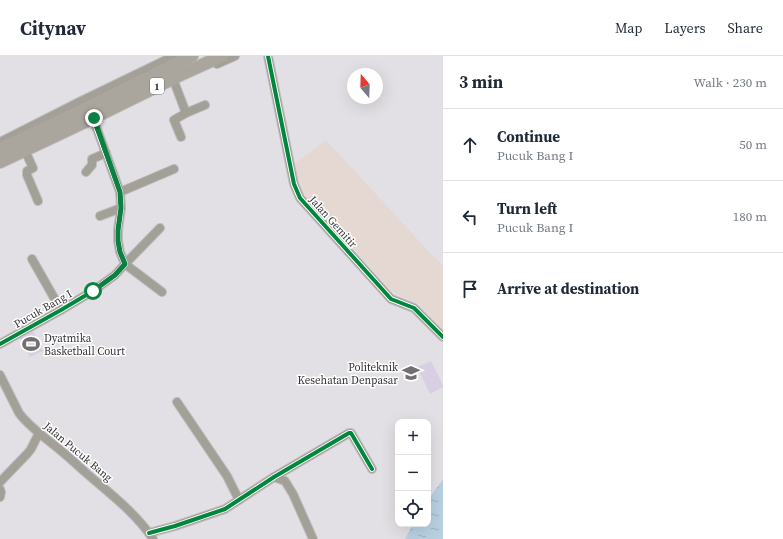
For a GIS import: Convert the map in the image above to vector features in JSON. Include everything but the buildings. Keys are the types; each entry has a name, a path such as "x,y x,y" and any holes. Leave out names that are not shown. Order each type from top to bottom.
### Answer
{"highway":[{"name":"1","path":"0,149 81,106 192,56"},
{"name":"1","path":"0,162 94,120 178,76 222,56"}],"street":[{"path":"0,142 81,106 161,59 174,56"},
{"path":"0,168 94,120 235,56"},
{"name":"Jalan Gemitir","path":"268,56 294,184 300,198 391,299 414,308 443,337"},
{"path":"176,84 186,113"},
{"path":"181,137 174,120 205,105"},
{"path":"94,120 120,192 121,208 118,230 120,252 125,264 162,292"},
{"path":"86,172 92,165 92,159 106,153"},
{"path":"27,155 33,168 27,171 27,174 38,201"},
{"path":"120,192 174,169"},
{"path":"100,216 121,208"},
{"name":"Pucuk Bang I","path":"0,344 93,291 115,275 160,228"},
{"path":"32,259 61,310"},
{"name":"Jalan Pucuk Bang","path":"0,375 23,418 129,510 151,536"},
{"path":"177,402 227,476 239,500"},
{"path":"0,482 31,449 39,433"},
{"path":"151,536 225,509 274,477 350,433 372,469"},
{"path":"274,477 285,481 293,494 313,539"},
{"path":"0,489 0,497"}],"shaded area":[{"path":"326,140 431,254 443,265 443,330 419,304 396,294 391,290 306,197 297,179 295,163"},
{"name":"Dyatmika Basketball Court","path":"33,331 43,351 30,357 20,338"},
{"path":"431,361 443,387 430,394 417,367"}],"water":[{"path":"443,479 443,539 405,539 411,527 431,527 431,496"}],"cycle path":[{"path":"268,56 294,184 300,198 391,299 414,308 443,337"},
{"path":"0,344 93,291 115,275 125,264 120,252 118,241 121,208 120,192 93,118"},
{"path":"149,533 225,509 274,477 349,433 351,433 372,469"}],"place":[{"name":"Dyatmika Basketball Court","path":"31,344"},
{"name":"Politeknik Kesehatan Denpasar","path":"411,373"}],"route":[{"path":"93,291 115,275 125,264 120,252 118,241 121,208 120,192 94,118"}]}
